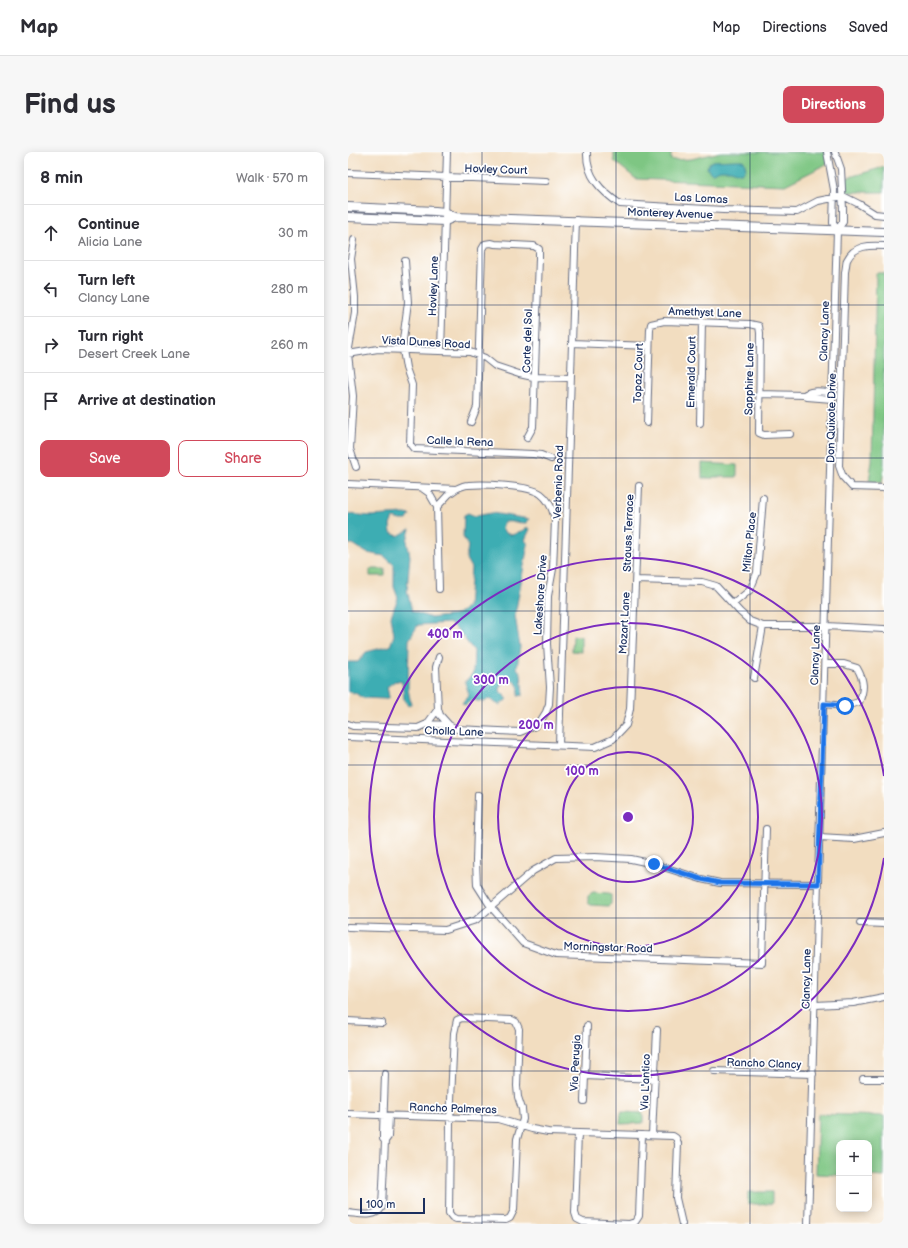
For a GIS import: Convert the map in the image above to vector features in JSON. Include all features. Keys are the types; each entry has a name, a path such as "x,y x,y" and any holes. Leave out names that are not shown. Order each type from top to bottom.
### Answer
{"main road":[{"name":"Monterey Avenue","path":"348,207 445,212 455,217"},
{"name":"Monterey Avenue","path":"348,217 445,221 455,217 576,220 884,232"}],"street":[{"name":"Hovley Lane","path":"441,351 447,152"},
{"name":"Las Lomas","path":"587,152 589,172 597,183 620,204 723,210 797,212 818,201 843,196"},
{"path":"836,152 841,169 843,222 837,230 833,223 834,190 828,153 836,152"},
{"name":"Hovley Court","path":"348,173 546,181"},
{"path":"843,196 875,214 884,215"},
{"name":"Verbenia Road","path":"559,745 576,220"},
{"name":"Clancy Lane","path":"808,1224 816,1005 819,837 837,230"},
{"path":"354,240 351,259 355,313 348,354 352,396 350,449 356,467"},
{"name":"Corte del Sol","path":"478,355 482,249 485,244 491,243 534,246 539,250 536,377 533,427 527,438"},
{"name":"Don Quixote Drive","path":"884,246 868,245 854,250 847,260 845,272 839,466 843,477 852,487 884,488"},
{"name":"Calle la Rena","path":"405,261 408,302 403,350 406,368 412,385 410,444 414,449 533,454 551,459"},
{"name":"Amethyst Lane","path":"651,324 664,321 750,324 759,326"},
{"name":"Emerald Court","path":"700,423 702,322"},
{"name":"Topaz Court","path":"647,423 651,324"},
{"name":"Sapphire Lane","path":"759,326 759,433 764,435 790,434"},
{"path":"572,343 649,346"},
{"name":"Vista Dunes Road","path":"348,354 378,349 470,352 478,355 495,366 518,374 536,377 570,378"},
{"path":"471,422 477,408 478,355"},
{"path":"759,394 804,395 813,391 832,396"},
{"name":"Lakeshore Drive","path":"348,484 456,489 467,485 522,487 541,494 550,506 555,520 553,569 548,596 547,644 550,687 549,704 541,720 528,729 514,732 464,730 457,729 449,725 427,724 418,728 353,726 348,724"},
{"name":"Strauss Terrace","path":"636,580 639,486"},
{"path":"422,487 429,493 437,507 439,589"},
{"path":"437,507 456,489"},
{"name":"Milton Place","path":"733,604 750,590 758,573 763,498"},
{"name":"Mozart Lane","path":"559,745 595,747 613,739 626,725 630,709 636,580 702,582 716,586 750,621 763,626 826,626 884,629"},
{"path":"754,678 763,626"},
{"path":"439,657 436,667 438,709 440,715 449,725"},
{"path":"824,704 845,706 859,702 862,695 863,678 857,668 844,664 825,664"},
{"path":"427,724 438,709"},
{"name":"Cholla Lane","path":"348,738 559,745"},
{"name":"Morningstar Road","path":"478,795 476,861 477,885 491,907 523,943 556,955 762,963 764,883"},
{"path":"764,883 766,829"},
{"path":"819,837 854,839 884,832"},
{"path":"348,927 445,930 476,920 533,871 556,858 595,857 631,860 654,864 701,879 720,883 818,884"},
{"path":"860,923 884,924"},
{"path":"816,1005 846,1004 884,997"},
{"path":"462,1018 512,1020 516,1022 520,1029 517,1086 523,1120 517,1139 513,1214 510,1218 506,1220 456,1219 452,1217 448,1209 451,1118 454,1033 457,1020 462,1018"},
{"path":"348,1021 382,1023"},
{"name":"Via Perugia","path":"584,1100 587,1026"},
{"name":"Via L'antico","path":"652,1135 657,1030"},
{"name":"Rancho Clancy","path":"714,1071 813,1074"},
{"path":"348,1213 375,1214 380,1211 382,1207 386,1141 383,1139 386,1116 385,1074"},
{"path":"585,1076 655,1079"},
{"path":"863,1079 884,1079"},
{"name":"Rancho Palmeras","path":"348,1114 498,1119 548,1132 673,1136 676,1138 678,1143 676,1198 682,1224"},
{"path":"578,1133 575,1213 577,1219 583,1222 629,1224 635,1222 639,1216 642,1135"}],"green space":[{"path":"614,152 671,152 671,160 691,159 721,152 825,152 829,163 785,185 636,179 614,161"},
{"path":"884,167 884,192 846,192 846,178"},
{"path":"876,273 884,273 884,468 882,483 869,481 872,461"},
{"path":"702,463 737,465 737,477 702,478"},
{"path":"370,569 385,569 385,576 370,576"},
{"path":"573,636 581,636 581,652 572,651"},
{"path":"593,893 611,895 611,904 608,906 591,905 588,903 588,896"},
{"path":"622,1112 643,1113 643,1123 621,1124"},
{"path":"818,1114 884,1116 884,1177 872,1176 872,1140 836,1140 836,1175 816,1174"},
{"path":"748,1192 772,1192 772,1204 748,1204"}],"water":[{"path":"713,161 744,161 746,169 742,173 731,170 720,170 713,173 707,168 709,163"},
{"path":"468,513 475,516 492,513 529,519 526,523 504,522 502,529 506,533 512,535 528,528 530,529 525,540 528,544 515,615 520,647 517,668 521,673 523,695 518,696 519,688 515,681 507,680 501,684 500,691 508,699 499,705 489,699 484,702 472,700 465,705 462,703 469,695 465,682 473,673 474,651 457,629 449,623 418,625 409,640 408,689 411,704 408,706 404,699 402,682 395,681 387,687 389,697 385,699 363,698 355,693 348,692 348,662 358,662 366,652 390,646 394,635 391,616 398,598 394,587 394,565 384,556 367,553 353,544 348,544 348,514 371,516 410,515 407,520 393,518 390,525 391,533 398,536 410,529 407,541 410,556 407,590 412,611 431,618 456,615 468,607 471,568 466,559 468,546 463,537 464,515"}],"route":[{"path":"654,864 701,879 720,883 818,884 824,704 845,706"}]}
